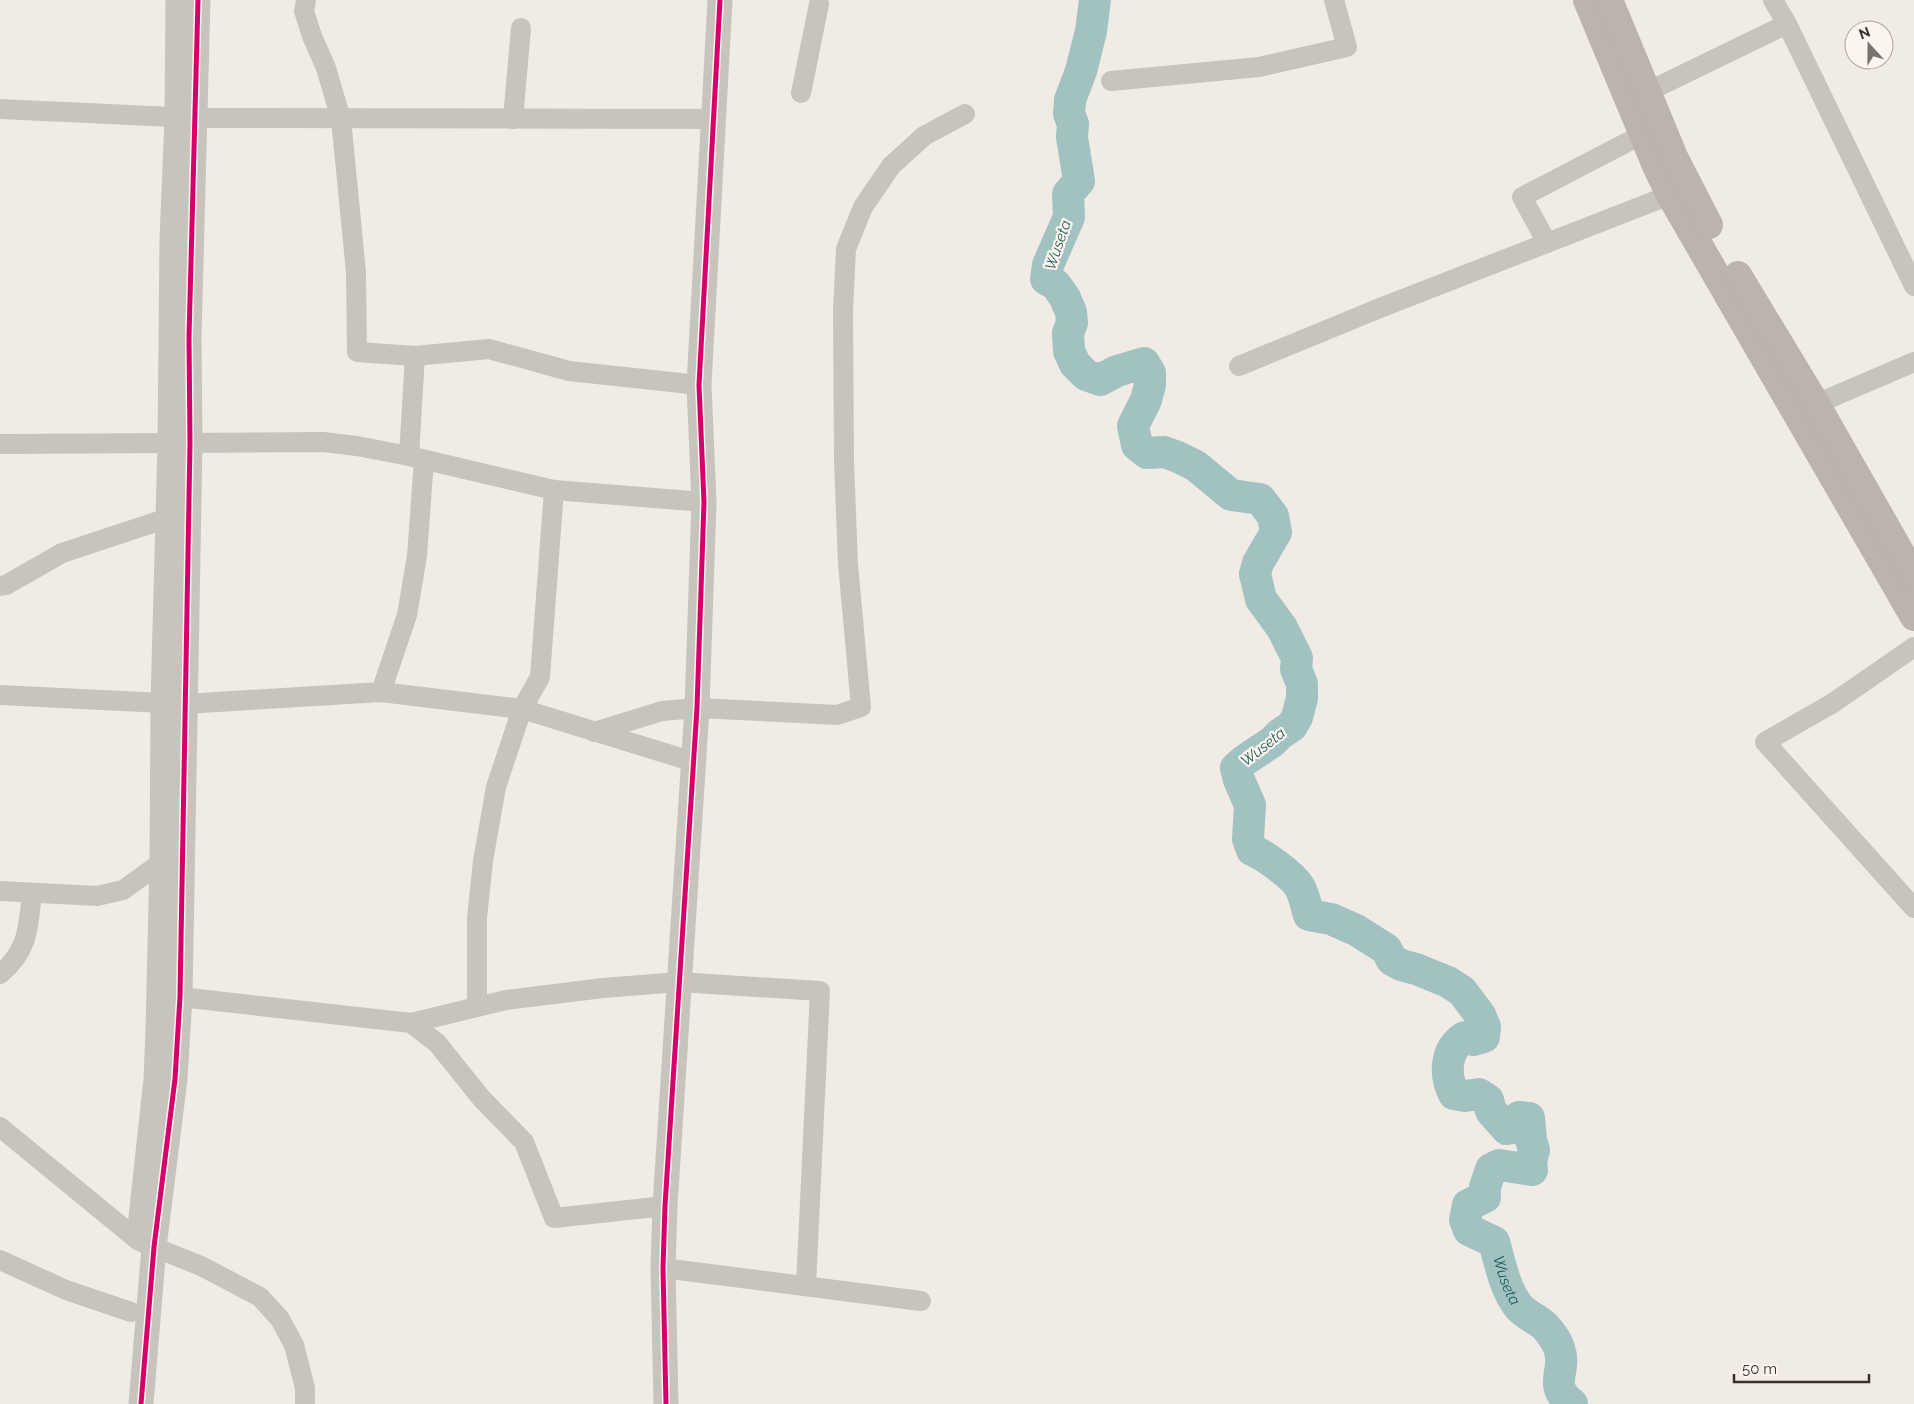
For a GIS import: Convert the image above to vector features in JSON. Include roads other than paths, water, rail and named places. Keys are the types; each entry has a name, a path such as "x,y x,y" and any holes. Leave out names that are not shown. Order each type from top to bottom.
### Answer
{"main road":[{"path":"1587,0 1670,195 1840,468 1914,576"},
{"path":"1610,0 1647,92 1691,192 1725,254 1816,404 1840,468 1914,617"}],"street":[{"path":"141,1404 156,1079 162,862 174,703 180,443 189,337 186,118 178,0"},
{"path":"186,118 198,0"},
{"path":"306,0 304,11 312,36 326,68 341,119 356,272 357,352 415,356 489,349 569,371 698,385"},
{"path":"666,1404 663,1268 665,1206 697,708 704,502 698,385 720,0"},
{"path":"1111,81 1259,67 1347,47 1334,0"},
{"path":"1773,0 1787,24 1914,286"},
{"path":"801,93 819,4"},
{"path":"1647,92 1787,24"},
{"path":"513,119 520,28"},
{"path":"0,108 186,118 714,119"},
{"path":"594,732 662,711 697,708 837,715 861,707 848,564 844,462 843,310 846,249 863,208 891,166 924,136 965,114"},
{"path":"1548,243 1522,197 1643,134"},
{"path":"1239,366 1670,195"},
{"path":"381,692 407,615 417,556 415,356"},
{"path":"1816,404 1914,362"},
{"path":"0,444 323,442 357,446 416,458 554,490 704,502"},
{"path":"125,1404 131,1312 147,1244 175,1080 180,997 168,518 180,443"},
{"path":"477,1007 477,918 483,861 496,787 522,708 540,678 554,490"},
{"path":"0,586 6,585 62,553 168,518"},
{"path":"1914,647 1833,703 1765,742 1914,908"},
{"path":"0,695 174,703 381,692 522,708 694,762"},
{"path":"0,891 97,896 124,890 162,862"},
{"path":"0,974 14,962 26,936 32,893"},
{"path":"180,997 411,1023 506,1000 679,982 820,991 806,1286"},
{"path":"411,1023 438,1043 482,1099 524,1142 554,1218 665,1206"},
{"path":"0,1126 147,1244 201,1266 260,1297 280,1319 294,1345 305,1388 305,1404"},
{"path":"0,1260 66,1290 131,1312"},
{"path":"663,1268 921,1301"}],"waterway":[{"name":"Wuseta","path":"1095,0 1091,31 1081,71 1070,100 1069,114 1073,124 1072,137 1079,181 1068,194 1069,217 1048,265 1046,279 1056,285 1065,298 1071,312 1072,323 1068,333 1069,351 1075,364 1086,375 1100,380 1117,371 1144,363 1150,373 1150,385 1146,400 1133,426 1137,445 1147,453 1164,452 1196,466 1231,495 1260,499 1273,516 1276,532 1258,563 1255,574 1261,599 1282,628 1297,658 1296,669 1302,684 1302,698 1297,717 1292,726 1236,768 1250,805 1248,839 1252,850 1277,866 1299,886 1309,915 1331,919 1356,930 1386,949 1392,960 1448,982 1462,991 1480,1015 1485,1027 1484,1037 1474,1040 1465,1037 1458,1042 1450,1055 1448,1071 1451,1087 1454,1094 1465,1096 1479,1094 1488,1100 1491,1111 1507,1129 1515,1127 1519,1117 1529,1118 1534,1150 1531,1161 1532,1170 1499,1165 1491,1169 1485,1187 1485,1197 1468,1205 1465,1220 1469,1230 1494,1242 1504,1276 1514,1300 1524,1312 1543,1325 1556,1342 1561,1356 1560,1390 1564,1397 1572,1404"}]}
